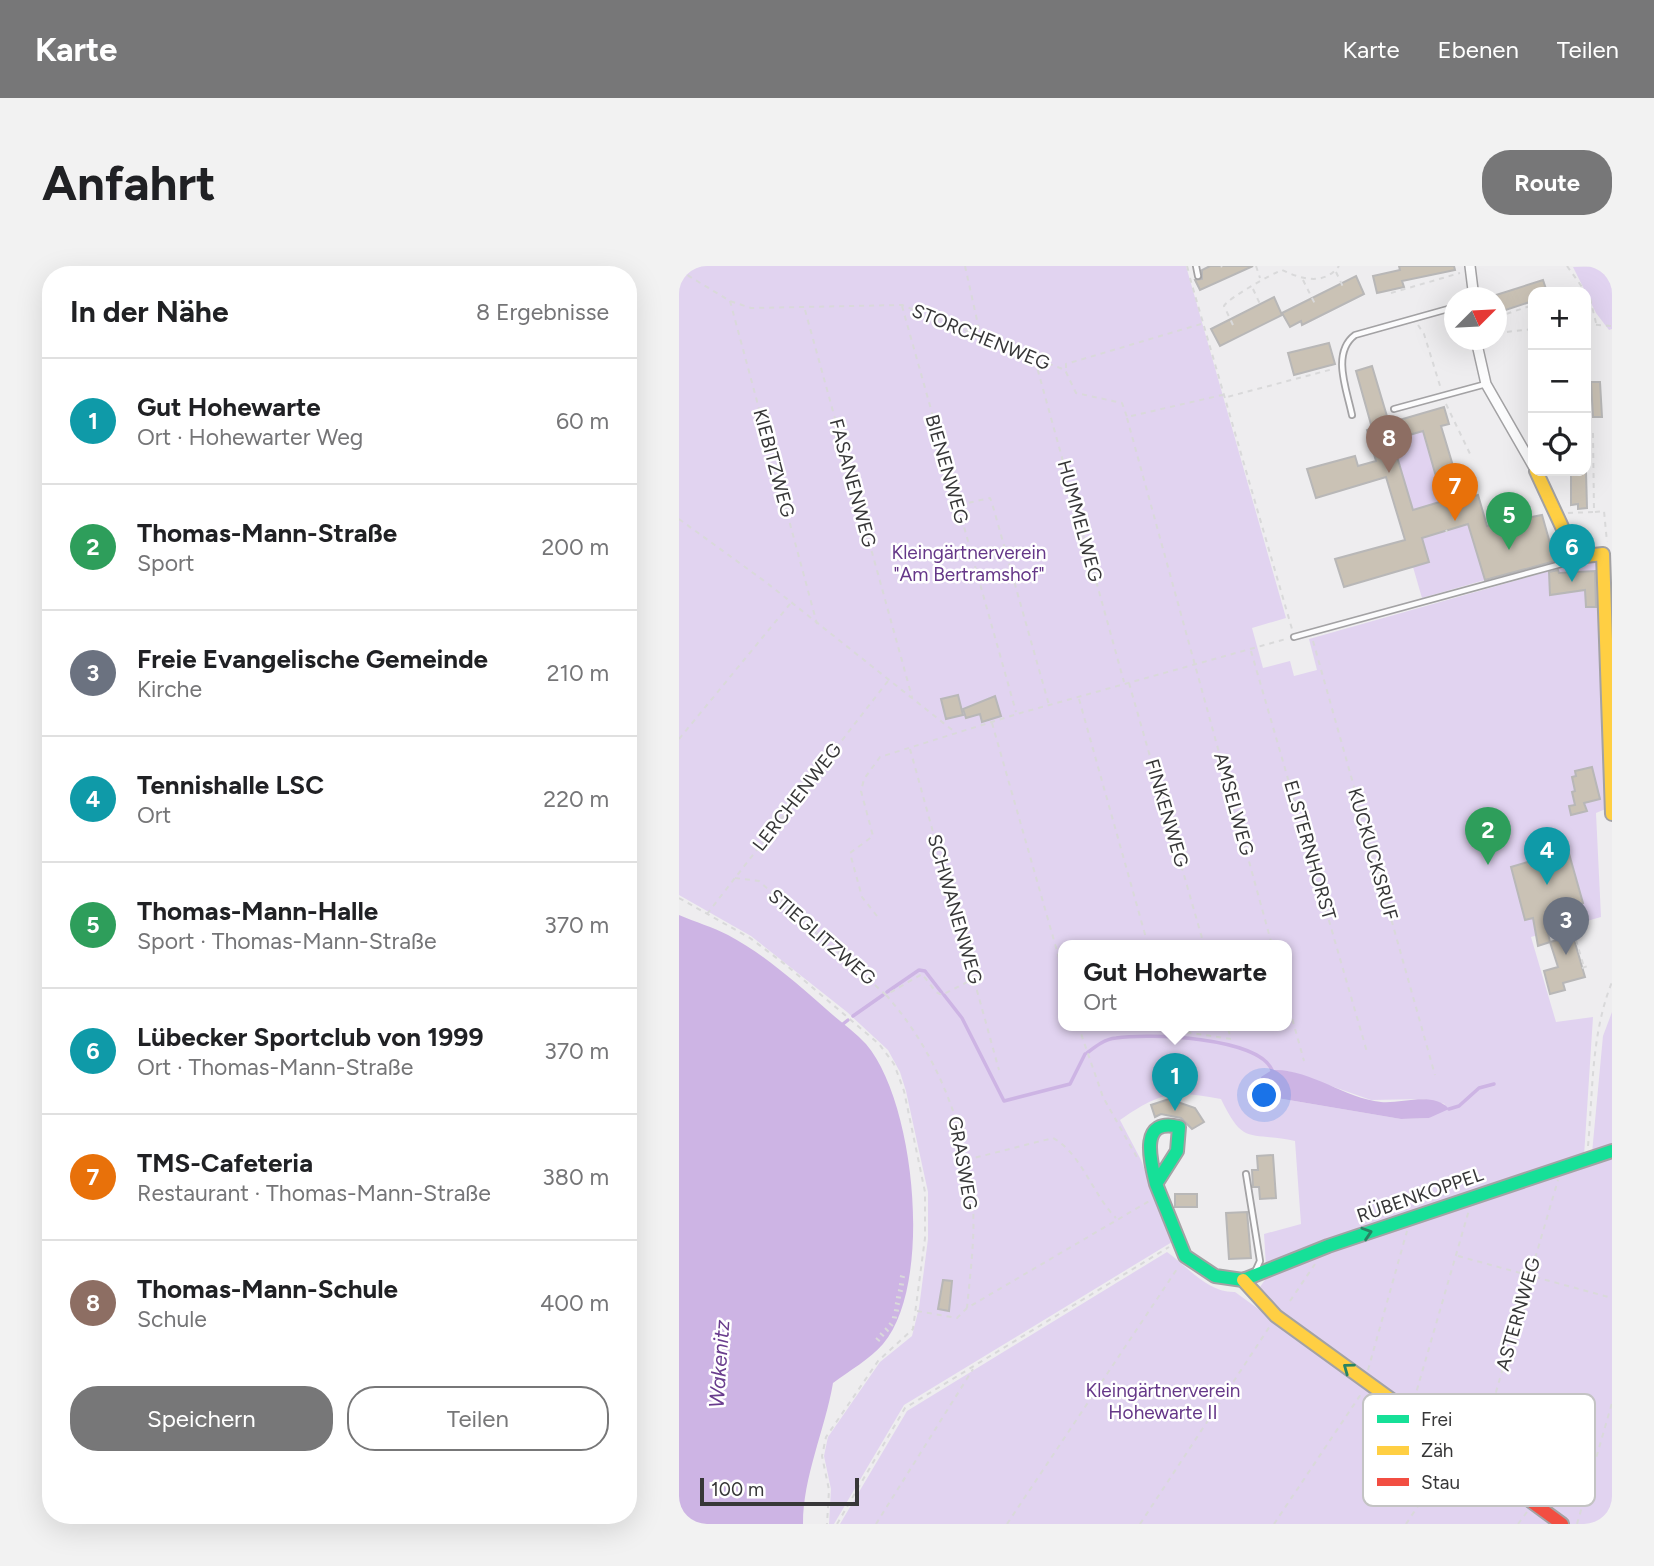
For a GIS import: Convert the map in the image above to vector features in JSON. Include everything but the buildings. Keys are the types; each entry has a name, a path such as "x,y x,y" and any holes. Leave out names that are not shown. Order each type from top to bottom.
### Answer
{"street":[{"path":"1471,268 1473,287"},
{"path":"1478,350 1486,384 1528,457"},
{"path":"1538,476 1576,557 1603,554 1612,814"},
{"name":"RÜBENKOPPEL","path":"1248,1278 1328,1246 1612,1150"},
{"path":"1156,1184 1177,1242 1185,1256 1215,1276 1248,1278 1276,1316 1383,1394"},
{"path":"1537,1506 1562,1524"}],"lane":[{"path":"1196,266 1198,276"},
{"path":"1352,415 1342,367 1343,347 1355,335 1444,310"},
{"path":"1394,409 1486,384"},
{"path":"1294,637 1565,563 1576,557"},
{"path":"1246,1174 1259,1261 1248,1278"}],"path":[{"path":"965,266 981,339"},
{"path":"877,916 862,897 850,853 873,836 861,792 864,779 880,757 1196,662 1294,637 1222,395 1187,266"},
{"path":"1256,266 1260,280"},
{"path":"1233,325 1223,306 1226,300 1252,288 1260,280 1282,270 1303,280 1315,279 1335,271 1339,266"},
{"path":"1567,266 1590,298 1596,323"},
{"path":"1391,293 1471,268"},
{"name":"STORCHENWEG","path":"679,270 730,301 751,308 902,305 981,339 1065,370 1076,393 1122,403 1127,417"},
{"path":"1335,271 1344,289"},
{"path":"1303,280 1315,304"},
{"path":"1252,288 1260,304"},
{"name":"KIEBITZWEG","path":"730,301 817,625"},
{"name":"BIENENWEG","path":"902,305 1017,714"},
{"path":"1507,313 1528,307"},
{"name":"FASANENWEG","path":"805,309 912,697"},
{"path":"1413,319 1424,334 1448,414 1472,458"},
{"path":"1065,370 1066,364 1202,323"},
{"path":"1591,324 1612,326"},
{"path":"1507,332 1528,330"},
{"name":"HUMMELWEG","path":"1035,359 1124,683"},
{"path":"1127,417 1222,395 1227,397 1342,367"},
{"name":"AMSELWEG","path":"1127,417 1271,940"},
{"path":"1591,431 1594,512"},
{"path":"958,505 984,498 989,498 992,503 1049,706"},
{"path":"1557,514 1604,511 1608,554 1603,554"},
{"path":"679,512 680,519 957,733"},
{"path":"1605,523 1612,522"},
{"path":"679,739 790,603"},
{"name":"KUCKUCKSRUF","path":"1310,632 1435,1075"},
{"name":"ELSTERNHORST","path":"1251,650 1256,659 1367,1052"},
{"name":"LERCHENWEG","path":"707,914 888,680"},
{"name":"FINKENWEG","path":"1129,682 1203,940"},
{"path":"1078,698 1147,940"},
{"path":"992,722 1058,954"},
{"name":"SCHWANENWEG","path":"910,748 999,1070"},
{"name":"STIEGLITZWEG","path":"735,878 759,881 886,995 922,974 936,992 942,995 975,978"},
{"path":"679,898 750,938 879,1044 894,1065 904,1091 925,1192 925,1238 916,1311 910,1334 878,1362 823,1445 822,1457 829,1490 827,1524"},
{"path":"1576,940 1583,968 1588,966"},
{"path":"1588,1158 1596,1036 1600,1011 1612,982"},
{"name":"GRASWEG","path":"886,995 927,1051 954,1110 966,1160 973,1207 967,1308"},
{"path":"1292,1018 1304,1061"},
{"path":"1080,1031 1103,1097 1139,1160"},
{"path":"1179,1031 1231,1039 1229,1031"},
{"path":"966,1160 1053,1138 1064,1144 1102,1203 1116,1219"},
{"name":"ASTERNWEG","path":"1495,1394 1562,1167"},
{"path":"1416,1394 1473,1197"},
{"path":"916,1311 957,1318 967,1308 1151,1200"},
{"path":"1274,1524 1366,1381 1410,1219"},
{"path":"837,1524 905,1408 1177,1242"},
{"path":"1290,1301 1328,1246"},
{"path":"1007,1524 1185,1256"},
{"path":"1457,1256 1612,1298"},
{"path":"900,1276 907,1278"},
{"path":"899,1284 906,1285"},
{"path":"898,1290 905,1292"},
{"path":"896,1297 903,1298"},
{"path":"895,1303 902,1305"},
{"path":"894,1310 901,1311"},
{"path":"1140,1524 1276,1316"},
{"path":"892,1317 898,1318"},
{"path":"889,1323 893,1326"},
{"path":"885,1328 889,1332"},
{"path":"880,1333 886,1338"},
{"path":"876,1338 884,1344"},
{"path":"876,1524 973,1368"},
{"path":"1595,1462 1612,1403"},
{"path":"1406,1524 1418,1506"},
{"path":"1518,1524 1531,1506"},
{"path":"1577,1524 1582,1506"}],"green space":[{"name":"Kleingärtnerverein \"Am Bertramshof\"","path":"679,266 1186,266 1286,618 1252,628 1263,668 1290,661 1294,676 1317,670 1309,639 1571,565 1594,559 1597,562 1608,808 1596,813 1601,917 1531,937 1556,1022 1593,1017 1584,1156 1266,1266 1264,1234 1301,1224 1295,1141 1257,1136 1242,1131 1221,1099 1178,1094 1146,1104 1120,1120 1141,1160 1172,1242 904,1405 834,1524 829,1524 831,1489 824,1456 828,1437 880,1362 912,1336 919,1308 928,1239 928,1192 906,1091 900,1072 888,1050 847,1012 751,936 679,895","holes":["1288,1071 1371,1100 1424,1099 1445,1104 1429,1118 1401,1119 1277,1098"]},
{"path":"1612,266 1612,329 1609,330 1596,313 1591,303 1591,287 1583,287 1573,267"},
{"path":"1423,431 1443,501 1413,510 1392,440"},
{"path":"1468,524 1485,580 1422,598 1413,567 1429,562 1422,538"},
{"path":"1612,1012 1612,1146 1592,1153 1603,1036"},
{"path":"1612,1156 1612,1524 1570,1524 1545,1506 1595,1506 1595,1394 1390,1394 1266,1304 1260,1287 1269,1274 1324,1252"},
{"name":"Kleingärtnerverein Hohewarte II","path":"1167,1252 1207,1284 1235,1292 1377,1394 1363,1394 1363,1506 1532,1506 1557,1524 840,1524 907,1411"}],"water":[{"name":"Wakenitz","path":"679,915 722,932 754,951 866,1044 883,1071 897,1106 906,1148 912,1193 913,1238 909,1280 899,1316 883,1344 866,1360 833,1383 810,1471 803,1524 679,1524"},
{"path":"1272,1070 1313,1078 1367,1099 1389,1102 1426,1099 1449,1109 1429,1118 1401,1119 1277,1098 1263,1089 1261,1077"}],"waterway":[{"path":"887,992 919,970 925,971 942,993"},
{"path":"853,1016 883,995"},
{"path":"944,995 962,1018 1004,1101 1070,1084 1085,1054"},
{"path":"843,1024 848,1020"},
{"path":"1087,1053 1112,1039 1176,1037 1246,1050 1263,1059 1272,1070"},
{"path":"1449,1109 1459,1106 1479,1088 1494,1084"}],"traffic: fast":[{"path":"1156,1184 1150,1152 1153,1134 1158,1128 1179,1127 1177,1151 1156,1184 1185,1256 1215,1276 1243,1280 1328,1246 1612,1151"}],"traffic: slow":[{"path":"1538,476 1576,557 1603,554 1612,814"},
{"path":"1243,1280 1276,1316 1384,1394"}],"traffic: jam":[{"path":"1537,1506 1562,1524"}],"place":[{"name":"Thomas-Mann-Schule","path":"1389,473"},
{"name":"TMS-Cafeteria","path":"1455,521"},
{"name":"Thomas-Mann-Halle","path":"1509,550"},
{"name":"Lübecker Sportclub von 1999","path":"1572,582"},
{"name":"Thomas-Mann-Straße","path":"1488,865"},
{"name":"Tennishalle LSC","path":"1547,885"},
{"name":"Freie Evangelische Gemeinde","path":"1566,955"},
{"name":"Gut Hohewarte","path":"1175,1111"}]}
